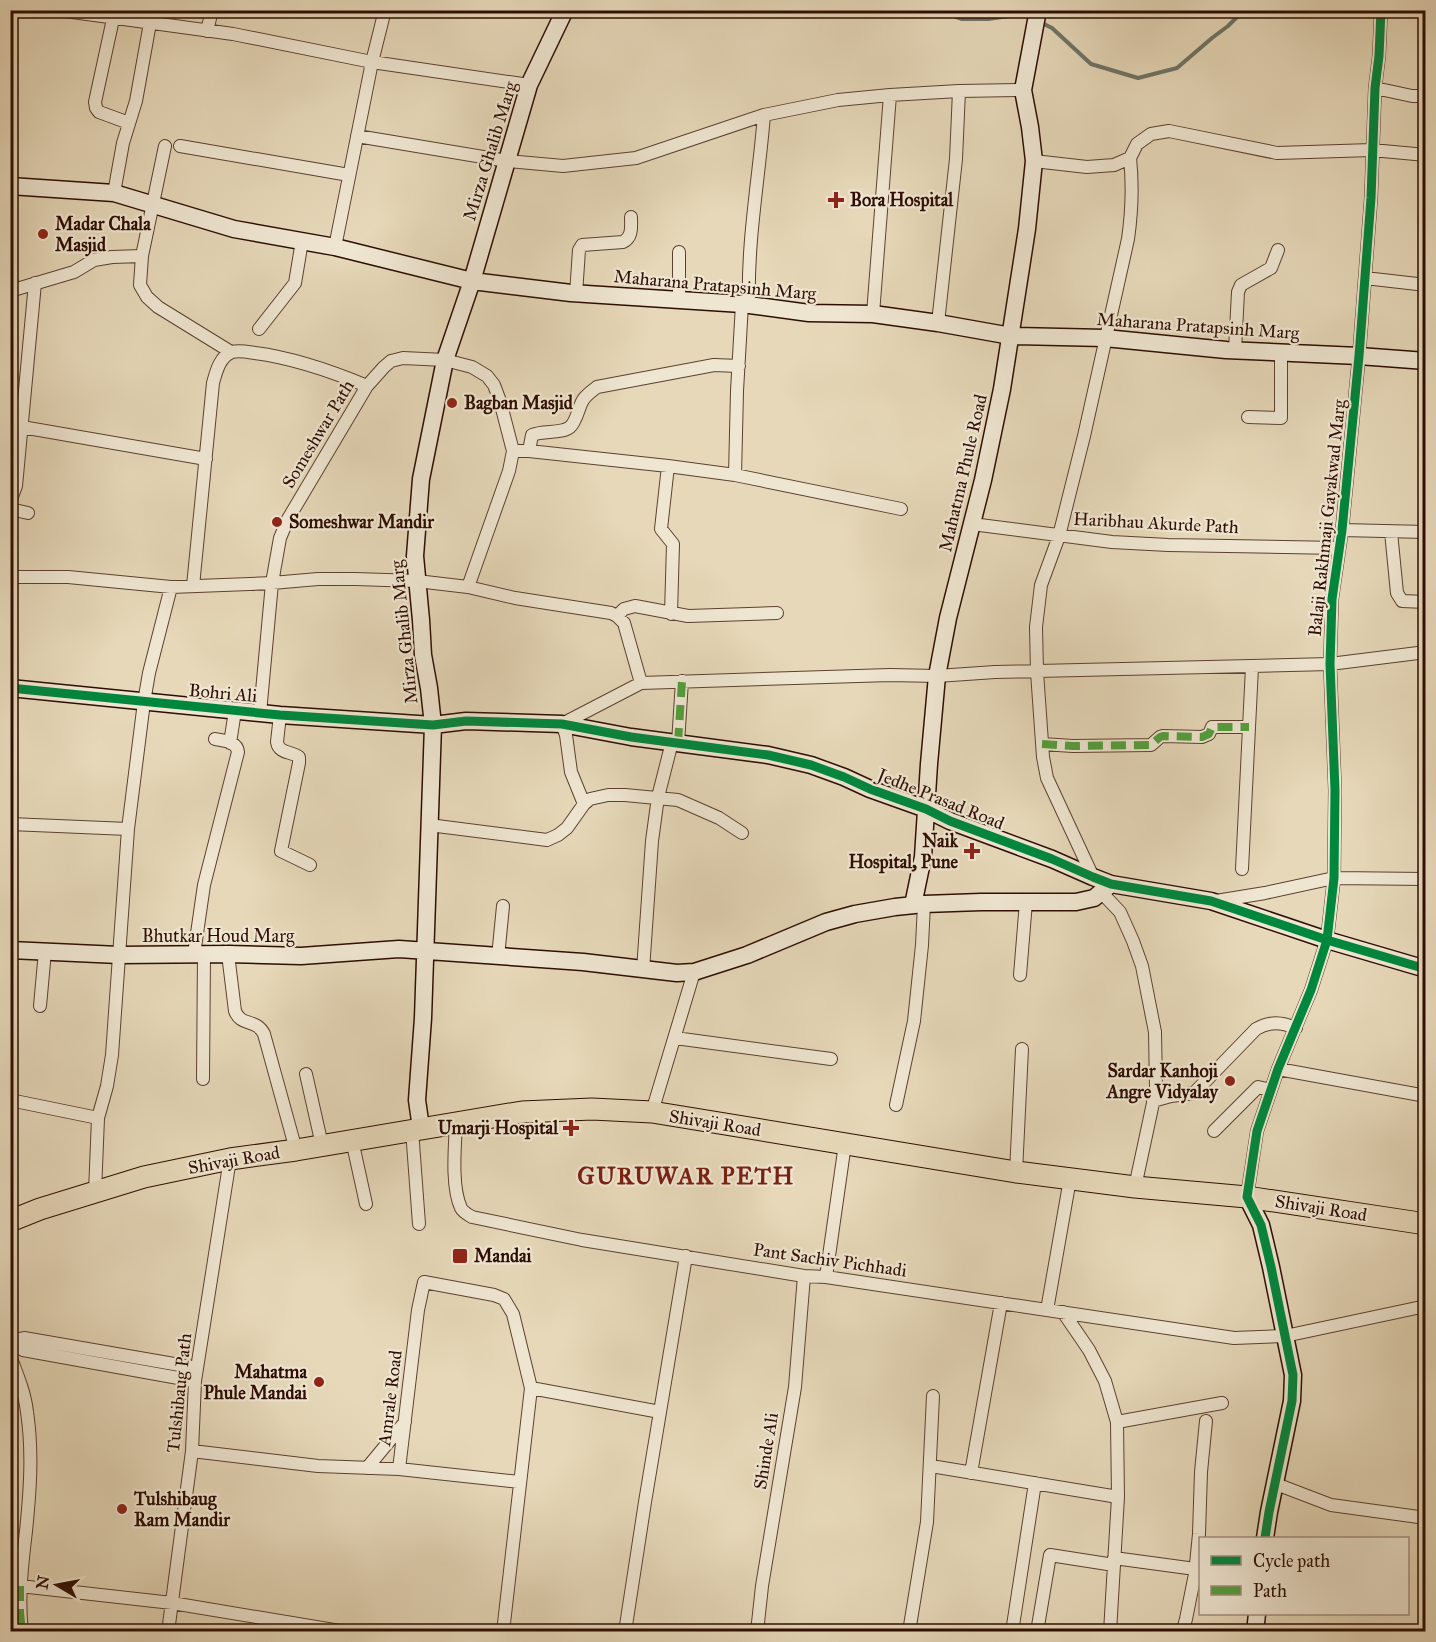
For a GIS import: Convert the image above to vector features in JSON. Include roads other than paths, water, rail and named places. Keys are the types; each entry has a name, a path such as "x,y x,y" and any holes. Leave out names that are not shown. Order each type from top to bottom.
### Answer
{"highway":[{"name":"Shivaji Road","path":"10,1221 40,1209 144,1177 230,1159 522,1112 592,1109 652,1112 1016,1172 1135,1187 1247,1197 1425,1224"}],"street":[{"path":"58,10 113,19 142,19 233,34 372,62 529,85"},
{"path":"207,31 212,10"},
{"path":"335,247 372,62 385,10"},
{"name":"Mirza Ghalib Marg","path":"417,1129 433,725 423,655 422,620 415,556 421,479 445,360 529,85 565,10"},
{"name":"Balaji Rakhmaji Gayakwad Marg","path":"1247,1197 1257,1131 1278,1069 1311,990 1327,940 1334,878 1335,790 1330,664 1332,599 1342,530 1359,356 1371,198 1375,88 1381,10"},
{"name":"Mahatma Phule Road","path":"918,905 937,676 948,618 983,480 1002,389 1027,229 1034,161 1023,90 1037,12"},
{"path":"113,19 95,102 99,112 129,123"},
{"path":"114,193 123,143 136,101 142,19"},
{"path":"1375,88 1412,96 1425,96"},
{"path":"357,136 507,161 563,166 636,158 764,115 838,100 958,91 1023,90"},
{"path":"938,323 956,159 958,91"},
{"path":"873,314 890,95"},
{"path":"735,475 739,366 764,115"},
{"path":"1093,877 1047,778 1042,744 1036,627 1041,585 1059,536 1128,239 1133,182 1130,158 1137,144 1151,134 1169,131 1277,153 1372,150 1425,155"},
{"path":"165,146 142,256 140,285 147,297 158,307 231,352 268,355 330,371 367,386"},
{"path":"180,146 349,175"},
{"path":"1034,161 1087,167 1114,165 1130,158"},
{"name":"Maharana Pratapsinh Marg","path":"10,186 114,193 234,230 335,247 471,281 576,294 745,305 809,313 873,314 1011,336 1105,338 1235,350 1425,361"},
{"path":"576,294 579,249 582,245 623,242 628,239 631,234 631,217"},
{"path":"259,329 295,283 302,241"},
{"path":"1235,350 1238,292 1241,285 1270,268 1278,250"},
{"path":"680,252 680,300"},
{"path":"10,291 74,272 94,260 142,256"},
{"path":"1365,278 1425,285"},
{"path":"10,502 16,486 35,283"},
{"path":"193,586 213,383 222,359 231,352"},
{"path":"1248,417 1281,418 1281,353"},
{"name":"Someshwar Path","path":"260,713 272,583 280,538 288,519 367,386 384,367 391,361 403,358 445,360 472,367 487,376 494,385 500,401 513,451"},
{"path":"529,451 532,435 571,427 583,400 597,387 714,365 739,366"},
{"path":"22,427 206,459"},
{"path":"468,587 509,471 513,451 735,475 901,508"},
{"path":"668,466 661,529 673,544 671,614"},
{"path":"10,508 28,513"},
{"name":"Haribhau Akurde Path","path":"972,524 1112,542 1339,548"},
{"path":"1342,530 1425,532"},
{"path":"1391,532 1397,593 1402,601 1425,602"},
{"path":"10,577 68,577 171,587 318,579 417,581 468,587 515,598 611,613 617,616 624,623 641,683"},
{"path":"95,1192 98,1118 107,1086 112,1055 128,829 149,673 171,587"},
{"path":"617,616 624,609 635,606 688,616 777,613"},
{"path":"584,804 571,772 566,735 562,724 641,683 1330,664 1425,652"},
{"path":"1242,869 1252,666"},
{"path":"643,970 651,852 658,797 675,743 682,681"},
{"name":"Bohri Ali","path":"10,688 280,715 433,725"},
{"path":"230,743 235,711"},
{"path":"280,715 278,747 299,758 281,850 310,864"},
{"name":"Jedhe Prasad Road","path":"433,725 466,721 562,724 631,737 768,755 811,765 926,809 950,821 1053,859 1093,877 1106,888 1211,902 1425,969"},
{"path":"1042,744 1151,745 1163,736 1202,737 1209,734 1212,727 1249,727"},
{"path":"203,1079 199,954 204,885 238,752 235,744 215,739"},
{"path":"429,825 547,840 567,828 590,799 608,795 678,800 719,818 742,833"},
{"path":"10,824 128,829"},
{"path":"1211,902 1334,878 1425,879"},
{"path":"1106,888 1120,912 1142,966 1155,1032 1156,1089 1135,1187"},
{"name":"Bhutkar Houd Marg","path":"10,950 119,955 301,956 399,949 583,962 677,973 694,972 747,955 826,922 855,914 918,905 981,902 1076,902 1094,898 1106,888"},
{"path":"1020,975 1026,902"},
{"path":"896,1105 914,1021 922,945 918,905"},
{"path":"498,957 503,906"},
{"path":"40,1006 45,951"},
{"path":"228,954 237,1017 258,1026 264,1034 296,1150"},
{"path":"652,1112 694,972"},
{"path":"1153,1101 1194,1093 1256,1029 1263,1025 1277,1022 1296,1028"},
{"path":"675,1038 831,1059"},
{"path":"1016,1172 1022,1049"},
{"path":"1278,1069 1425,1096"},
{"path":"306,1074 322,1145"},
{"path":"1214,1131 1258,1087 1271,1090"},
{"path":"10,1100 98,1118"},
{"name":"Pant Sachiv Pichhadi","path":"456,1123 455,1168 458,1197 462,1210 472,1217 582,1240 804,1276 826,1277 1234,1338 1285,1336 1425,1306"},
{"path":"417,1129 419,1224"},
{"path":"352,1140 366,1204"},
{"path":"826,1277 845,1144"},
{"name":"Tulshibaug Path","path":"168,1632 192,1451 195,1381 230,1159"},
{"path":"1047,1310 1070,1179"},
{"path":"1247,1197 1261,1226 1293,1375 1292,1401 1265,1537"},
{"path":"625,1632 686,1256"},
{"name":"Shinde Ali","path":"757,1632 762,1586 795,1387 804,1276"},
{"name":"Amrale Road","path":"520,1482 399,1469 418,1310 424,1282 494,1294 504,1299 513,1314 531,1388"},
{"path":"972,1473 1001,1303"},
{"path":"1063,1312 1089,1350 1105,1381 1117,1422 1118,1497 1110,1632"},
{"path":"11,1341 24,1338 197,1368"},
{"path":"11,1341 23,1350 195,1381"},
{"path":"10,1356 26,1401 28,1415 30,1464 20,1586 22,1632"},
{"path":"503,1632 531,1388 660,1412"},
{"path":"909,1632 927,1522 933,1395"},
{"path":"1117,1422 1222,1403"},
{"path":"1167,1632 1182,1630 1196,1593 1201,1472 1206,1421"},
{"path":"367,1468 405,1422"},
{"path":"192,1451 318,1466 399,1469"},
{"path":"931,1467 1118,1497"},
{"path":"1012,1632 1035,1483"},
{"path":"1276,1484 1331,1505 1425,1518"},
{"path":"10,1541 25,1542"},
{"path":"1037,1632 1050,1555 1188,1568"},
{"path":"20,1586 172,1603 346,1632"},
{"path":"1255,1632 1257,1615"}],"waterway":[{"path":"936,10 962,19 988,19 1024,14 1032,18"},
{"path":"1042,23 1052,28 1091,64 1138,78 1177,68 1244,10"}],"place":[{"name":"Bora Hospital","path":"836,200"},
{"name":"Madar Chala Masjid","path":"43,234"},
{"name":"Bagban Masjid","path":"452,403"},
{"name":"Someshwar Mandir","path":"277,522"},
{"name":"Naik Hospital, Pune","path":"972,851"},
{"name":"Sardar Kanhoji Angre Vidyalay","path":"1230,1081"},
{"name":"Umarji Hospital","path":"571,1128"},
{"name":"Mandai","path":"460,1256"},
{"name":"Mahatma Phule Mandai","path":"319,1382"},
{"name":"Tulshibaug Ram Mandir","path":"122,1509"}],"district":[{"name":"GURUWAR PETH","path":"686,1176"}]}
